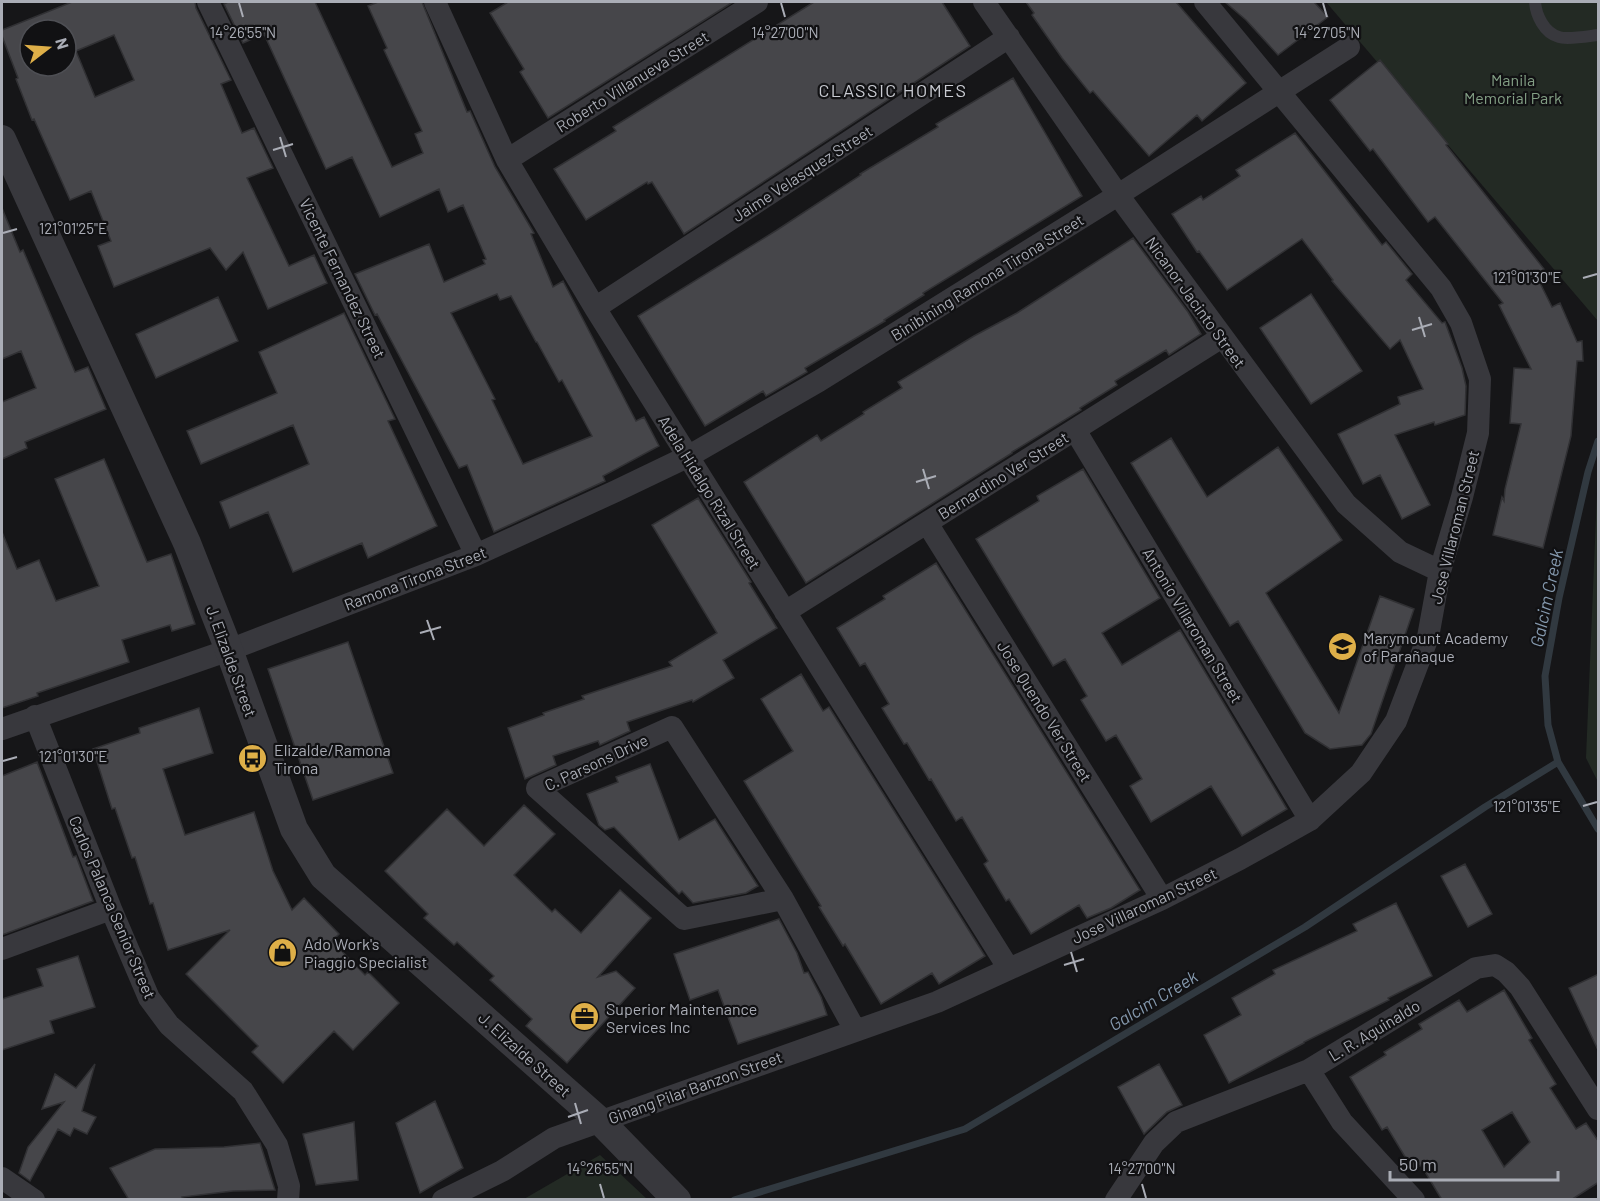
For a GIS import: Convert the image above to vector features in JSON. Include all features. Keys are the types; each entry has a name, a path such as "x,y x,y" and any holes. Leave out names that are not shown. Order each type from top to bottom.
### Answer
{"street":[{"name":"Vicente Fernandez Street","path":"208,2 476,555"},
{"name":"Roberto Villanueva Street","path":"507,160 757,2"},
{"name":"Nicanor Jacinto Street","path":"984,2 1118,195 1346,504 1400,552 1440,571"},
{"name":"Jose Villaroman Street","path":"855,1030 937,1002 1162,899 1310,820 1361,773 1396,721 1428,637 1440,571 1478,433 1480,379 1461,323 1441,288 1205,2"},
{"name":"Adela Hidalgo Rizal Street","path":"438,3 507,160 595,308 1009,969"},
{"name":"Jaime Velasquez Street","path":"595,308 1010,37"},
{"name":"Binibining Ramona Tirona Street","path":"616,491 689,456 819,381 1118,195 1349,47"},
{"name":"J. Elizalde Street","path":"2,139 187,543 219,653 294,829 323,876 600,1121 677,1200"},
{"name":"Bernardino Ver Street","path":"785,612 1222,337"},
{"name":"Antonio Villaroman Street","path":"1075,430 1310,820"},
{"name":"Ramona Tirona Street","path":"219,653 476,555 616,491"},
{"name":"Jose Quendo Ver Street","path":"927,523 1162,899"},
{"path":"2,729 219,653"},
{"name":"Carlos Palanca Senior Street","path":"35,716 111,909 149,998 169,1025 243,1090 277,1145 289,1186 288,1200"},
{"name":"C. Parsons Drive","path":"783,899 684,919 537,788 672,727 783,899 855,1030"},
{"path":"2,949 111,909"},
{"name":"L. R. Aguinaldo","path":"1116,1200 1154,1143 1176,1122 1310,1070 1476,968 1495,965 1506,972 1520,987 1599,1109"},
{"name":"Ginang Pilar Banzon Street","path":"443,1200 502,1171 554,1138 855,1030"},
{"path":"1310,1070 1342,1122 1414,1200"},
{"path":"2,1178 34,1200"}],"lane":[{"path":"1535,2 1544,27 1558,37 1599,35"}],"green space":[{"name":"Manila Memorial Park","path":"1326,2 1598,2 1598,321"},
{"path":"1598,469 1598,782 1586,758"},
{"path":"600,1155 647,1199 524,1199"}],"building":[{"path":"72,2 195,2 231,80 221,84 242,133 254,128 273,168 247,178 289,266 314,255 327,283 268,309 243,252 226,270 210,248 114,287 98,246 111,241 91,191 70,200 34,119 32,120 16,79 78,78 78,56 95,97 134,80 114,35 78,50 78,18 32,18"},
{"path":"228,2 315,2 392,167 423,153 415,134 422,131 384,50 387,48 368,6 378,2 422,2 467,112 470,111 495,167 534,233 531,234 553,287 563,281 636,421 644,417 659,446 603,476 605,481 494,532 467,465 459,468 355,274 429,244 444,282 485,264 483,260 486,259 463,205 448,212 439,189 380,217 352,157 326,169 264,34 243,43 224,4","holes":["497,294 500,300 511,296 559,382 562,380 592,436 523,464 492,400 495,399 451,313"]},
{"path":"508,2 733,2 548,118 520,72 524,69 490,13"},
{"path":"814,2 942,2 970,46 684,234 652,182 648,184 647,182 586,220 554,169 616,131 613,127"},
{"path":"1026,2 1176,2 1246,83 1202,121 1197,115 1149,156 1093,91 1090,93 1062,58 1032,15 1034,13"},
{"path":"1225,2 1314,2 1328,17 1278,55 1246,20"},
{"path":"18,24 18,78 2,36 2,30"},
{"path":"1380,60 1544,269 1536,275 1552,307 1560,303 1577,342 1582,341 1583,361 1577,361 1571,436 1543,548 1493,535 1502,497 1504,501 1521,424 1510,423 1514,368 1531,369 1499,305 1503,303 1435,217 1428,222 1373,149 1370,151 1330,100"},
{"path":"1013,78 1082,196 923,293 924,295 885,321 805,368 807,372 766,396 763,391 705,426 638,316 777,230 860,174 938,127 936,124"},
{"path":"1295,133 1382,245 1386,242 1412,274 1406,280 1442,323 1445,322 1462,368 1466,386 1465,415 1395,435 1430,505 1402,519 1380,475 1363,484 1338,434 1400,404 1398,397 1423,389 1400,340 1390,349 1332,281 1302,239 1227,290 1199,251 1197,252 1172,214 1201,196 1203,200 1240,176 1236,170"},
{"path":"2,208 20,252 23,250 75,372 88,367 106,409 25,442 27,448 2,459 2,402 36,388 21,351 2,359"},
{"path":"1133,238 1188,312 1201,334 1169,355 1166,350 1115,381 1117,385 1080,408 1081,410 806,583 744,482 817,435 821,441 902,388 898,382 1017,313"},
{"path":"1311,294 1362,371 1311,404 1260,328"},
{"path":"218,297 238,341 156,378 136,334"},
{"path":"344,313 395,419 388,421 437,526 368,558 362,543 293,572 268,512 230,528 220,502 309,464 293,425 201,464 187,431 277,393 259,352"},
{"path":"1171,438 1207,497 1278,447 1342,540 1266,593 1339,713 1380,596 1414,609 1371,734 1362,745 1330,749 1305,733 1238,621 1230,626 1131,463"},
{"path":"104,459 147,562 171,554 195,624 172,631 170,625 122,640 129,662 37,693 38,696 2,708 2,532 17,569 39,560 56,601 99,586 55,479"},
{"path":"1083,469 1160,598 1102,633 1122,665 1180,630 1287,809 1242,836 1211,786 1151,822 1130,786 1142,779 1116,735 1106,741 1081,700 1087,696 1065,659 1053,666 976,539 1039,501 1037,496"},
{"path":"698,498 777,628 723,660 734,678 693,702 692,700 627,722 630,731 600,745 598,741 553,756 556,765 525,779 508,728 584,699 582,696 672,666 669,662 717,633 652,525"},
{"path":"936,563 1140,890 1111,908 1087,918 1079,905 1031,934 1009,899 1006,901 984,864 988,861 962,817 956,821 907,743 904,744 882,708 889,704 865,663 860,666 837,628 885,599 883,596"},
{"path":"348,642 393,773 313,800 268,669"},
{"path":"801,674 823,711 829,707 985,956 939,984 932,973 881,1004 845,944 843,946 819,907 821,906 744,781 793,751 761,699"},
{"path":"199,708 213,753 163,769 185,835 254,812 273,871 292,910 304,898 339,934 332,941 365,975 368,972 399,1003 353,1050 334,1031 283,1083 252,1052 258,1046 186,974 230,930 168,950 135,857 132,858 115,808 112,809 93,749 140,733 139,728"},
{"path":"37,762 73,857 76,856 93,901 2,935 2,776"},
{"path":"650,764 679,840 715,819 758,886 746,893 693,903 682,891 679,894 614,827 605,830 599,825 587,794 618,782 616,777"},
{"path":"524,805 555,834 514,875 552,912 555,909 581,933 620,890 651,918 598,977 616,971 635,988 567,1063 526,1026 532,1019 490,980 494,976 457,942 454,945 424,918 428,914 385,871 447,809 484,846"},
{"path":"1465,864 1492,914 1468,927 1441,876"},
{"path":"1396,903 1432,976 1229,1083 1204,1035 1241,1015 1232,998 1275,974 1273,970 1357,931 1353,924"},
{"path":"779,919 797,953 804,973 808,972 821,997 827,1015 738,1044 718,990 690,1000 674,954"},
{"path":"78,956 95,1007 50,1021 54,1033 2,1050 2,999 43,986 37,969"},
{"path":"1599,974 1599,1052 1569,988"},
{"path":"1504,990 1532,1038 1529,1040 1556,1084 1550,1088 1576,1129 1586,1123 1599,1142 1599,1182 1571,1200 1442,1200 1421,1165 1413,1170 1387,1127 1382,1130 1350,1077 1386,1055 1384,1052 1422,1029 1419,1024 1459,1000 1467,1012","holes":["1512,1112 1530,1142 1504,1167 1482,1130"]},
{"path":"95,1064 82,1111 96,1117 87,1134 74,1128 70,1136 58,1129 30,1181 19,1173 28,1147 64,1102 42,1109 55,1074 76,1088"},
{"path":"1159,1064 1182,1105 1167,1112 1144,1134 1118,1087"},
{"path":"435,1101 463,1168 420,1193 396,1123"},
{"path":"354,1122 358,1180 316,1185 303,1134"},
{"path":"260,1143 275,1190 233,1191 182,1197 184,1200 129,1200 110,1168 155,1149 224,1147"}],"waterway":[{"name":"Galcim Creek","path":"1598,441 1588,472 1559,598 1545,676 1548,725 1558,762 1598,829"},
{"name":"Galcim Creek","path":"734,1200 965,1129 1305,927 1485,807 1558,762"}],"place":[{"name":"Marymount Academy of Parañaque","path":"1342,646"},
{"name":"Elizalde/Ramona Tirona","path":"253,758"},
{"name":"Ado Work's Piaggio Specialist","path":"283,952"},
{"name":"Superior Maintenance Services Inc","path":"585,1017"}],"district":[{"name":"CLASSIC HOMES","path":"893,90"}]}
